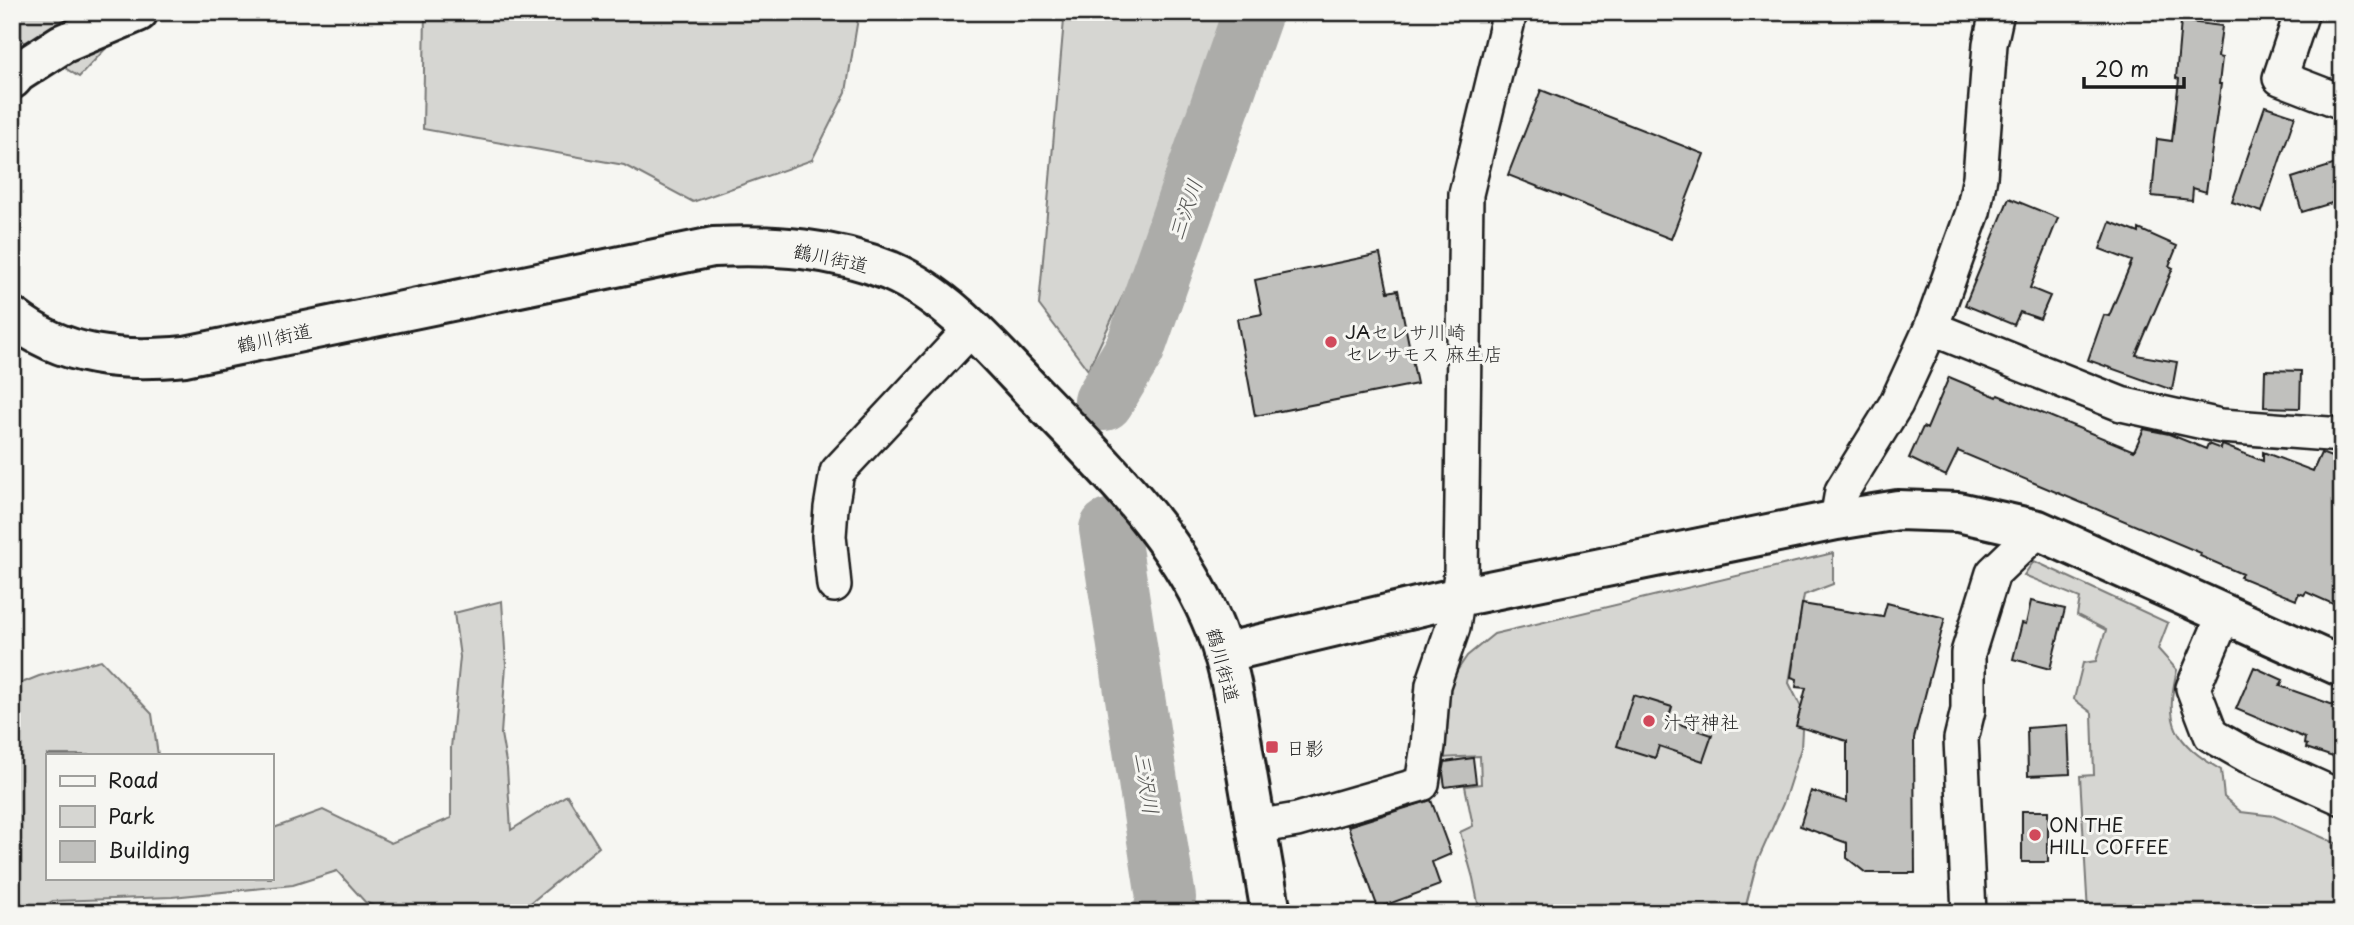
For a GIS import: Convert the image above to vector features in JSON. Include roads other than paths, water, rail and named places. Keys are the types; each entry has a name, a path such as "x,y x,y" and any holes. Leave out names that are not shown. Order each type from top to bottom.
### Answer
{"main road":[{"path":"12,79 62,44 138,12"},
{"name":"鶴川街道","path":"12,317 44,337 84,352 111,357 157,359 184,356 713,247 799,247 834,254 892,272 935,298 972,328 1124,486 1162,532 1188,572 1211,619 1232,686 1271,913"},
{"path":"1223,653 1459,597 1898,510 1958,512 2038,530 2342,667"}],"street":[{"path":"1256,827 1297,820 1422,783 1433,685 1453,627 1459,597 1466,194 1510,12"},
{"path":"1837,520 1842,491 1896,404 1931,328 1973,212 1980,177 1990,44 1997,12"},
{"path":"2302,12 2280,78 2342,102"},
{"path":"834,585 829,536 837,472 972,328"},
{"path":"1931,328 2121,404 2221,426 2342,435"},
{"path":"1969,913 1961,739 1968,710 1968,653 1993,573 2038,530"},
{"path":"2224,615 2193,688 2211,735 2248,756 2342,798"}],"waterway":[{"name":"三沢川","path":"1104,401 1135,349 1253,12"},
{"name":"三沢川","path":"1109,529 1166,898 1163,913"}],"place":[{"name":"JAセレサ川崎 セレサモス 麻生店","path":"1331,342"},
{"name":"汁守神社","path":"1649,721"},
{"name":"日影","path":"1272,747"},
{"name":"ON THE HILL COFFEE","path":"2035,835"}]}
